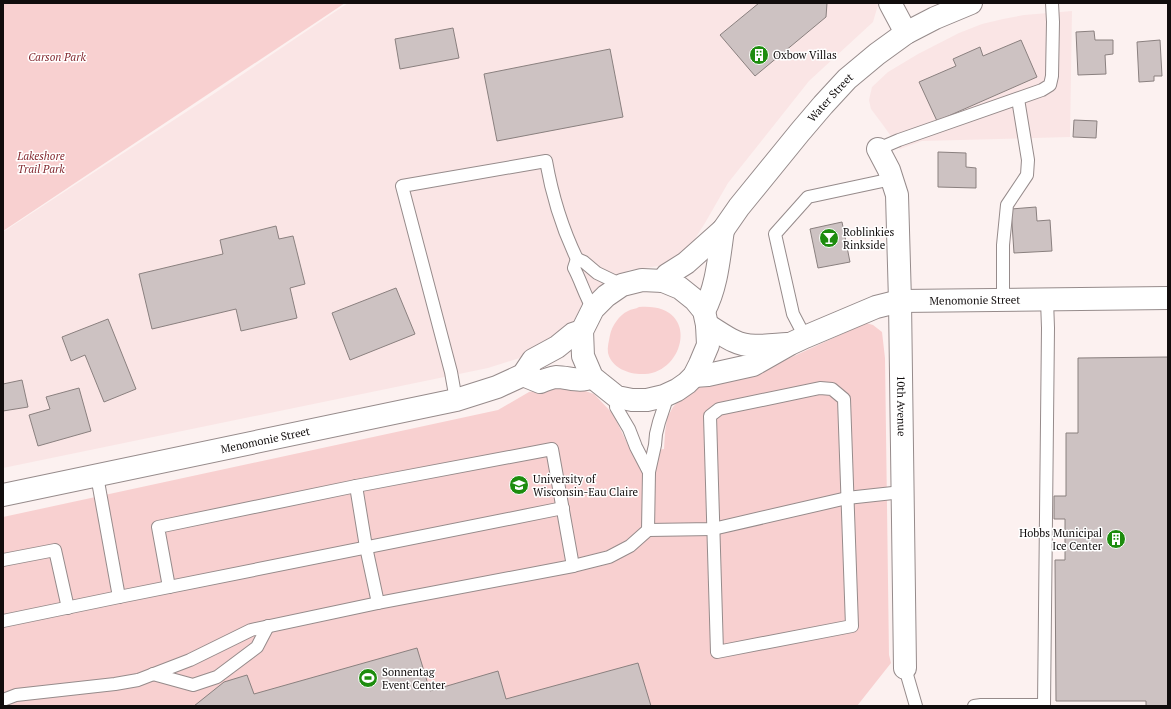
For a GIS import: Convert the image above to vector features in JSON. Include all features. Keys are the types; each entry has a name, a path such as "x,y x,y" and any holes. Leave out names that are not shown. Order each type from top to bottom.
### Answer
{"main road":[{"path":"890,3 906,33"},
{"name":"Water Street","path":"663,281 667,275 686,262 723,230 739,207 823,105 847,79 877,54 906,33 935,18 971,3"},
{"name":"10th Avenue","path":"878,149 889,170 897,195 900,301 904,668"},
{"name":"Water Street","path":"705,318 718,261 723,230"},
{"path":"642,280 663,281 680,288 695,300 705,318 708,345 694,376 677,390 664,396 647,400 632,400 617,397 592,377 583,356 582,331 593,309 606,296 622,285 642,280"},
{"name":"Menomonie Street","path":"694,376 708,375 753,366 797,341 876,307 900,301 1168,298"},
{"name":"Menomonie Street","path":"705,318 717,330 733,341 742,344 752,346 797,341"},
{"name":"Menomonie Street","path":"3,495 456,400 497,387 523,375 533,360 556,347 572,334 582,331"},
{"path":"523,375 540,382 556,377 584,380 592,377"}],"lane":[{"path":"878,149 899,140 1018,99 1042,90 1050,85 1052,76 1054,22 1052,3"},
{"path":"1003,300 1003,245 1007,205 1027,175 1028,160 1018,99"},
{"path":"456,400 451,372 402,186 546,160 551,188 568,241 577,259 584,262 597,273 622,285"},
{"path":"797,341 793,314 775,234 808,197 892,179"},
{"path":"577,259 574,268 580,278 588,301 593,309"},
{"path":"974,706 1044,705 1048,328 1047,300"},
{"path":"820,388 832,389 844,399 847,498 852,626 717,652 710,416 719,409 820,388"},
{"path":"648,530 649,472 656,434 665,404 664,396"},
{"path":"617,397 616,407 629,429 636,447 649,472"},
{"path":"169,587 158,527 356,486 552,449 573,566"},
{"path":"97,476 119,596"},
{"path":"356,486 366,547 378,603"},
{"path":"3,700 16,695 138,680 190,660 251,630 378,603 573,566 609,557 630,546 648,530 713,529 847,498 902,492"},
{"path":"3,621 119,596 563,508"},
{"path":"3,560 55,550 68,608"},
{"path":"154,674 193,685 217,677 257,647 268,626"},
{"path":"904,668 916,706"}],"shaded area":[{"path":"348,3 877,3 878,5 873,22 809,81 728,183 689,248 666,265 629,270 603,288 581,315 566,330 532,354 488,368 3,468 3,232 212,95"},
{"path":"1072,11 1070,137 922,141 900,149 871,109 869,100 872,87 888,72 918,54 959,33 982,24 1003,19 1024,15"}],"green space":[{"path":"3,3 345,3 3,231"},
{"path":"639,307 659,308 672,315 679,325 681,338 677,351 670,362 659,370 645,374 623,370 610,359 608,353 608,344 611,332 616,321 629,310"},
{"name":"University of Wisconsin-Eau Claire","path":"866,323 873,325 882,332 885,358 889,655 891,663 857,706 3,706 3,517 498,410 529,392 557,386 574,387 594,394 613,414 632,453 664,449 667,418 673,407 683,396 694,388 768,368"}],"building":[{"name":"Oxbow Villas","path":"759,3 827,3 826,17 755,76 720,35"},
{"path":"453,28 459,58 400,69 395,39"},
{"path":"1094,31 1095,40 1113,40 1113,54 1105,55 1106,74 1078,75 1076,32"},
{"path":"1021,40 1037,77 937,121 919,82 956,66 953,59 980,47 983,56"},
{"path":"1160,40 1162,76 1154,76 1154,81 1139,82 1137,42"},
{"path":"610,49 623,117 497,141 484,74"},
{"path":"1074,120 1097,121 1096,138 1073,137"},
{"path":"938,152 966,153 966,167 976,168 976,188 938,187"},
{"path":"1036,207 1037,221 1050,220 1052,251 1014,253 1011,209"},
{"path":"842,222 850,262 818,268 810,229"},
{"path":"276,226 279,239 293,236 305,284 290,288 297,318 241,331 236,309 152,329 139,274 223,254 220,240"},
{"path":"396,288 415,334 350,360 332,313"},
{"path":"108,319 136,389 104,402 85,355 71,361 62,337"},
{"name":"Hobbs Municipal Ice Center","path":"1168,357 1168,706 1146,706 1146,701 1056,701 1055,560 1065,560 1065,519 1054,519 1054,496 1066,496 1066,433 1078,433 1078,358"},
{"path":"22,380 28,407 3,411 3,384"},
{"path":"79,388 91,431 38,446 29,415 50,409 46,397"},
{"name":"Sonnentag Event Center","path":"417,648 430,691 498,671 506,699 638,663 651,706 194,706 224,682 247,675 254,694"}],"place":[{"name":"Oxbow Villas","path":"759,55"},
{"name":"Roblinkies Rinkside","path":"829,238"},
{"name":"University of Wisconsin-Eau Claire","path":"519,485"},
{"name":"Hobbs Municipal Ice Center","path":"1116,539"},
{"name":"Sonnentag Event Center","path":"368,678"}],"park label":[{"name":"Carson Park","path":"57,57"},
{"name":"Lakeshore Trail Park","path":"41,162"}]}
